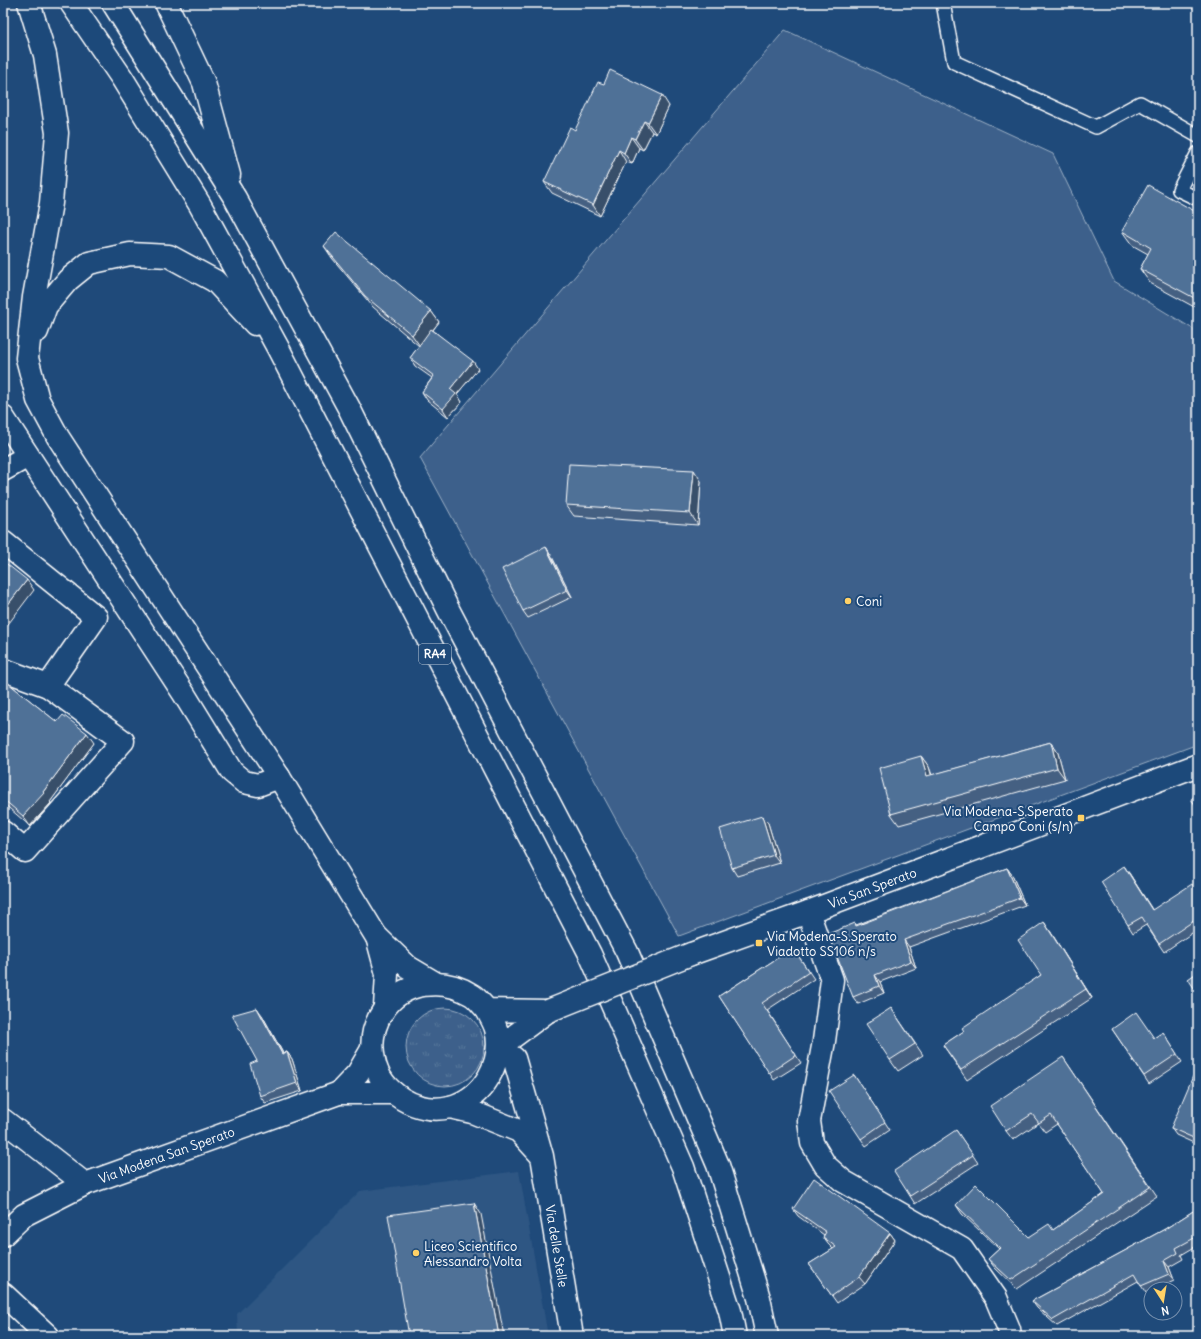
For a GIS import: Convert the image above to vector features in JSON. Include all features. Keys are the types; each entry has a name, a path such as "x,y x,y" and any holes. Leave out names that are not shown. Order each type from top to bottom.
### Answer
{"main road":[{"path":"29,3 45,55 57,133 51,203 34,298 27,358 38,400 58,437 279,777 376,936 408,967 435,983"},
{"name":"RA4","path":"71,3 122,78 200,206 278,348 590,954 683,1167 730,1311 735,1336"},
{"name":"RA4","path":"113,3 235,198 349,408 448,609 628,952 718,1165 759,1298 767,1336"},
{"path":"166,3 204,83 235,198"},
{"path":"27,358 46,306 68,280 89,263 130,254 169,256 215,280 278,348"},
{"path":"4,419 184,694 232,772 244,782 258,785 279,777"},
{"path":"3,470 28,456"},
{"path":"3,542 96,617 48,686"},
{"path":"3,672 7,671 48,686 123,741 25,851 3,832"},
{"name":"Via San Sperato","path":"548,1011 691,954 808,912 1198,765"},
{"path":"808,912 832,980 824,1041 810,1121 812,1143 825,1165 843,1181 962,1249 996,1298 1009,1329 1010,1336"},
{"path":"376,936 387,974 386,1007"},
{"path":"435,983 455,986 473,995 487,1010 496,1028 498,1048 494,1068 484,1085 469,1099 450,1107 430,1109 411,1104 394,1094 382,1081 375,1066 372,1049 373,1034 378,1019 386,1007 399,994 405,991 416,986 435,983"},
{"path":"487,1010 548,1011"},
{"path":"498,1048 548,1011"},
{"name":"Via delle Stelle","path":"498,1048 514,1058 542,1156 572,1336"},
{"path":"339,1093 358,1073 372,1049"},
{"path":"339,1093 394,1094"},
{"name":"Via Modena San Sperato","path":"3,1235 24,1215 85,1184 339,1093"},
{"path":"450,1107 472,1112 518,1131 542,1156"},
{"path":"3,1120 85,1184"},
{"path":"3,1294 48,1336"}],"lane":[{"path":"943,3 954,62 1096,128 1140,103 1198,136"},
{"path":"1198,153 1179,190 1198,199"}],"shaded area":[{"name":"Liceo Scientifico Alessandro Volta","path":"519,1171 548,1336 238,1336 237,1314 360,1191"}],"green space":[{"name":"Coni","path":"785,30 1053,154 1114,281 1198,332 1198,744 679,936 420,458"},
{"path":"437,1008 453,1008 467,1014 478,1025 484,1039 484,1055 478,1069 467,1080 453,1086 437,1086 423,1080 412,1069 406,1055 406,1039 412,1025 423,1014"}],"building":[{"path":"610,70 662,95 648,123 644,121 635,139 631,137 624,153 619,150 593,205 544,182 570,127 575,130 598,82 604,84"},
{"path":"1148,185 1198,213 1198,300 1140,269 1151,248 1122,231"},
{"path":"336,232 431,311 412,335 365,296 324,246"},
{"path":"431,329 473,361 450,389 456,394 443,409 422,392 434,376 410,358"},
{"path":"569,464 694,470 690,513 566,505"},
{"path":"546,547 567,590 523,611 502,569"},
{"path":"3,561 27,580 3,611"},
{"path":"3,679 57,722 63,715 87,733 43,792 44,793 23,816 3,799"},
{"path":"1051,742 1057,768 891,814 879,768 921,756 927,776"},
{"path":"1198,794 1198,809 1191,799"},
{"path":"762,816 774,855 732,868 720,829"},
{"path":"1124,866 1152,910 1192,884 1198,893 1198,918 1159,944 1142,917 1128,925 1101,882"},
{"path":"1007,868 1020,898 904,940 911,961 875,975 879,986 853,997 828,934 855,923 856,926"},
{"path":"1044,922 1086,989 961,1070 943,1045 964,1031 962,1028 1041,975 1018,940"},
{"path":"793,948 809,972 762,1003 796,1055 769,1073 719,996"},
{"path":"1198,972 1198,994 1188,979"},
{"path":"257,1008 282,1054 287,1052 297,1083 260,1096 250,1064 257,1061 232,1015"},
{"path":"891,1008 915,1044 890,1060 866,1024"},
{"path":"1136,1012 1154,1038 1163,1032 1177,1054 1144,1076 1112,1029"},
{"path":"1063,1057 1150,1187 1011,1280 988,1259 1000,1248 956,1205 976,1184 1029,1237 1049,1224 1053,1230 1104,1194 1051,1115 1039,1123 1032,1114 1006,1131 990,1106"},
{"path":"854,1075 885,1122 861,1139 829,1091"},
{"path":"1193,1076 1198,1079 1198,1140 1171,1128"},
{"path":"956,1130 973,1155 910,1196 894,1171"},
{"path":"814,1178 890,1233 859,1277 832,1296 809,1264 836,1247 823,1237 826,1232 793,1209"},
{"path":"474,1203 499,1336 409,1336 388,1215"},
{"path":"1198,1208 1198,1236 1176,1248 1178,1253 1164,1261 1169,1274 1153,1281 1143,1281 1143,1285 1141,1286 1134,1274 1053,1320 1032,1301 1165,1229"},
{"path":"3,1324 15,1336 3,1336"},
{"path":"19,1332 23,1336 15,1336"},
{"path":"956,1333 978,1336 955,1336"}],"place":[{"name":"Coni","path":"848,601"},
{"name":"Via Modena-S.Sperato Campo Coni (s/n)","path":"1081,818"},
{"name":"Via Modena-S.Sperato Viadotto SS106 n/s","path":"759,943"},
{"name":"Liceo Scientifico Alessandro Volta","path":"416,1253"}]}
